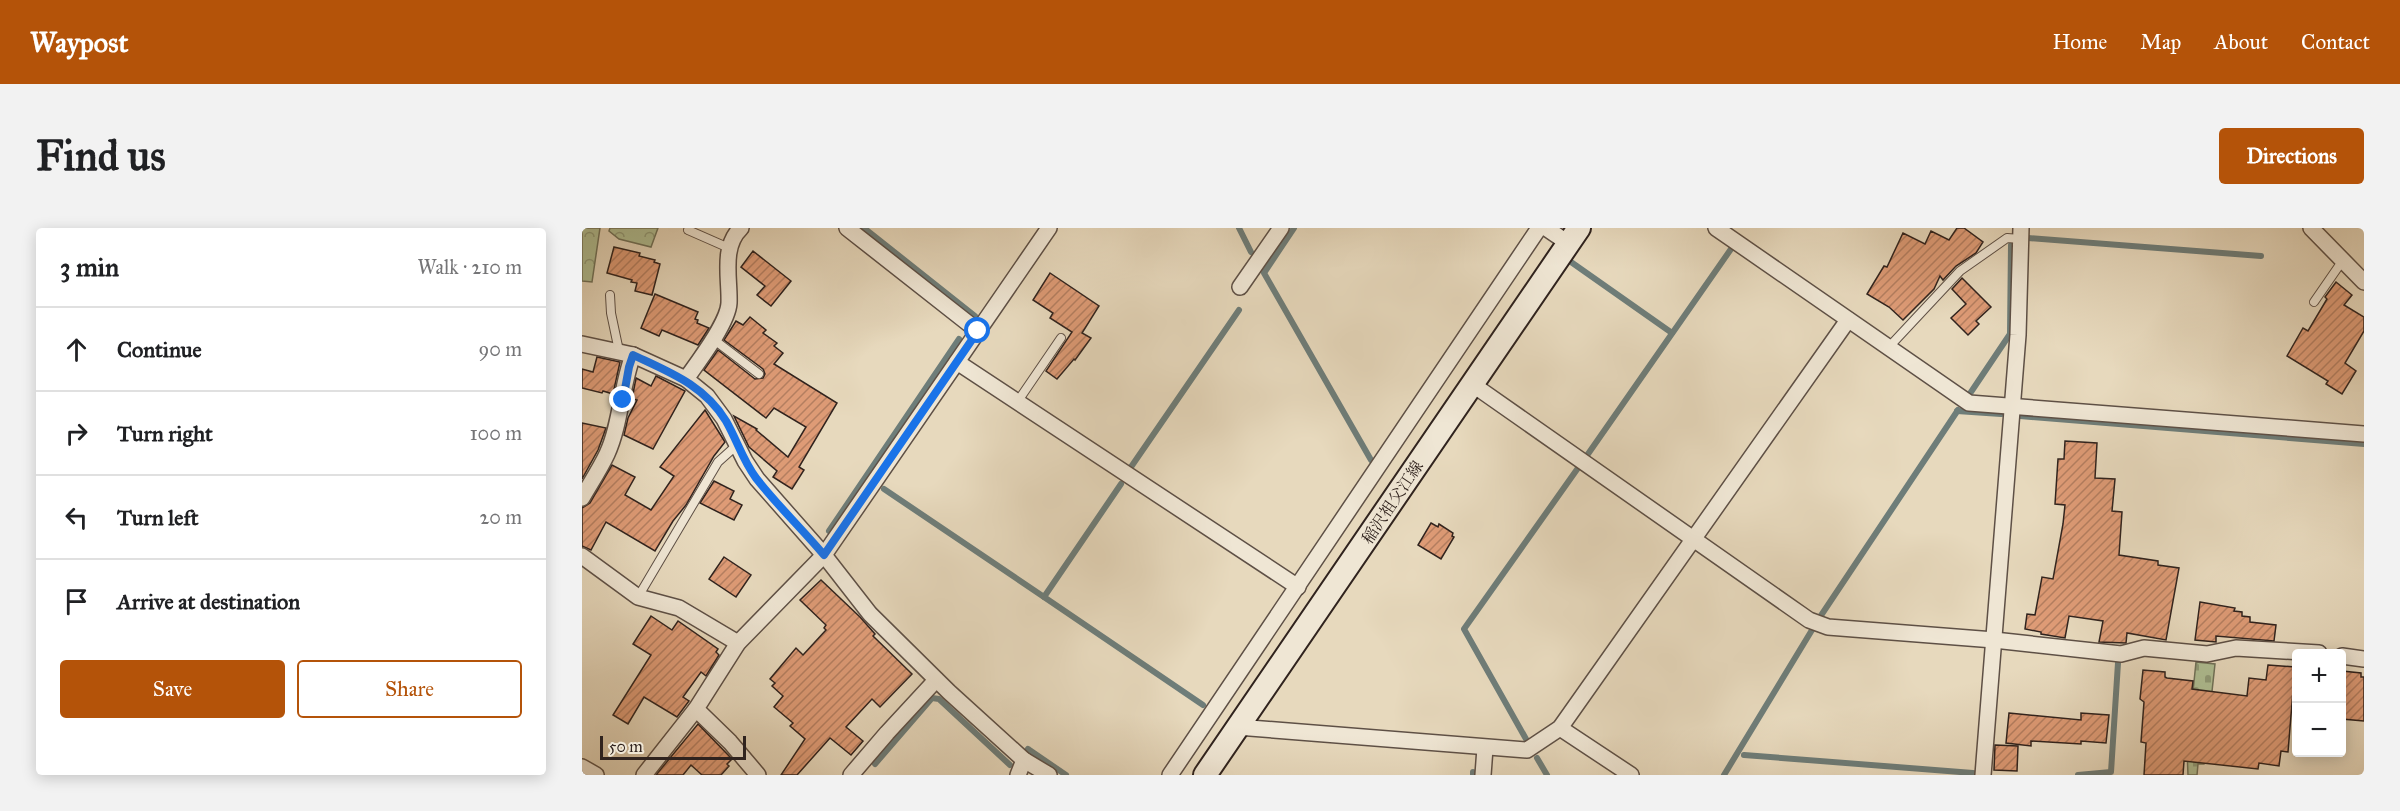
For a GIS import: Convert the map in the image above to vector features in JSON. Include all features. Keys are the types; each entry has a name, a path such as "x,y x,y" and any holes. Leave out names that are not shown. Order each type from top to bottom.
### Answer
{"main road":[{"name":"稲沢祖父江線","path":"1205,775 1573,236"}],"street":[{"path":"686,379 713,339 729,306 729,248 741,228"},
{"path":"847,228 978,331"},
{"path":"644,775 696,709 738,643 824,555 1048,228"},
{"path":"1240,287 1281,228"},
{"path":"1170,775 1539,228"},
{"path":"1546,228 1573,236"},
{"path":"1716,228 1968,403 2364,434"},
{"path":"2311,228 2364,282"},
{"path":"1983,775 2013,407 2021,233"},
{"path":"1238,727 1527,750 1560,728 1848,320"},
{"path":"582,344 626,353 686,379 706,396 724,419 745,461 757,479 824,555 870,614 936,680 1024,760 1049,775"},
{"path":"582,498 608,453 623,400 629,367 626,353"},
{"path":"957,362 1298,587"},
{"path":"1472,384 1809,620 1828,627 1994,640 2121,654 2144,648 2207,654 2236,648 2292,652"},
{"path":"582,556 638,597 679,608 738,643"},
{"path":"2346,657 2364,659"},
{"path":"851,775 886,733 936,680"},
{"path":"696,709 758,775"},
{"path":"1560,728 1631,775"},
{"path":"1483,775 1485,748"},
{"path":"1018,775 1024,760"},
{"path":"582,767 596,775"}],"lane":[{"path":"688,230 729,248"},
{"path":"1888,348 1960,271 2007,238 2021,233"},
{"path":"2314,302 2343,260"},
{"path":"610,295 611,313 626,353"},
{"path":"1017,401 1061,338"},
{"path":"713,339 759,374"},
{"path":"638,597 718,462 738,444"}],"green space":[{"path":"582,228 600,228 592,282 582,281"},
{"path":"610,228 658,228 651,247 619,239 609,231"},
{"path":"2196,662 2215,664 2204,764 2198,764 2197,775 2188,775 2187,750"}],"building":[{"path":"1957,228 1964,228 1983,242 1976,253 1956,266 1943,280 1940,276 1934,289 1903,320 1889,307 1867,294 1884,266 1887,267 1903,233 1925,244 1931,231 1949,240"},
{"path":"614,247 640,253 639,256 655,260 654,262 660,264 652,295 635,291 637,283 631,282 632,280 607,273"},
{"path":"753,251 791,281 771,306 757,295 765,286 741,267"},
{"path":"1050,273 1099,306 1082,333 1091,338 1057,379 1046,371 1072,332 1050,318 1053,313 1033,300"},
{"path":"1962,278 1991,307 1976,321 1979,324 1968,335 1951,318 1966,304 1952,289"},
{"path":"2336,282 2352,295 2344,305 2364,317 2364,331 2345,363 2356,371 2342,394 2326,384 2328,381 2287,356 2303,328 2308,331 2327,299 2325,297"},
{"path":"655,294 698,312 695,319 698,320 697,323 709,328 698,345 662,330 659,336 641,328"},
{"path":"750,317 766,330 763,333 777,343 774,346 783,353 774,364 837,403 799,467 804,470 792,489 773,477 777,471 749,447 734,416 757,429 788,457 806,427 774,408 766,418 704,370 718,350 755,379 763,378 765,374 763,369 724,340 736,321 743,325"},
{"path":"597,357 620,362 613,394 582,388 582,369 593,372"},
{"path":"656,376 685,391 653,449 624,435 628,418 637,400 632,399 636,378 651,386"},
{"path":"705,410 725,442 655,551 606,522 591,550 582,546 582,508 590,503 612,465 635,477 625,495 651,510 674,476 660,467"},
{"path":"582,423 606,428 598,450 582,479"},
{"path":"2065,441 2097,443 2095,478 2115,479 2112,511 2122,512 2119,555 2158,561 2158,565 2179,568 2166,640 2127,633 2126,643 2099,642 2103,621 2069,616 2065,638 2025,629 2027,614 2035,615 2042,577 2053,579 2065,505 2055,504 2058,459 2064,459"},
{"path":"714,481 734,491 730,499 742,505 734,520 700,503"},
{"path":"1431,523 1438,527 1439,524 1453,533 1454,537 1441,559 1418,545"},
{"path":"724,557 751,575 736,597 709,579"},
{"path":"821,580 860,617 875,634 873,636 912,674 880,707 872,699 846,727 863,741 851,755 830,738 797,775 781,775 805,739 790,726 793,723 774,707 783,696 772,686 775,683 770,679 796,648 803,655 826,630 824,628 826,625 800,600"},
{"path":"2200,602 2235,608 2234,611 2242,612 2242,616 2250,617 2250,622 2276,625 2274,641 2216,636 2216,642 2195,640"},
{"path":"651,616 672,630 678,621 718,649 716,652 719,655 706,676 701,672 683,697 689,701 677,717 644,697 628,724 613,715 651,655 633,644"},
{"path":"2268,665 2292,667 2288,752 2281,751 2279,766 2259,763 2258,769 2184,761 2183,775 2144,775 2146,743 2141,742 2144,702 2140,699 2143,670 2165,672 2167,678 2193,681 2192,689 2247,696 2249,678 2266,680"},
{"path":"2346,671 2361,673 2361,677 2364,677 2364,721 2346,719"},
{"path":"2009,713 2081,720 2081,713 2109,715 2106,743 2031,741 2031,746 2006,743"},
{"path":"698,724 732,759 727,764 729,766 721,775 702,775 691,765 683,775 656,775"},
{"path":"1995,745 2018,746 2017,771 1994,770"}],"waterway":[{"path":"864,228 975,316"},
{"path":"1239,228 1251,252"},
{"path":"1294,228 1264,273 1371,460"},
{"path":"2028,238 2261,256"},
{"path":"1971,392 2010,334 2011,245"},
{"path":"1588,454 1731,249"},
{"path":"1571,262 1672,333"},
{"path":"1131,467 1239,310"},
{"path":"829,531 959,339"},
{"path":"1820,617 1958,410"},
{"path":"1957,411 2001,414"},
{"path":"2020,416 2364,444"},
{"path":"1526,739 1464,629 1578,468"},
{"path":"884,489 1044,597 1121,484"},
{"path":"1044,597 1203,705"},
{"path":"1724,775 1812,630"},
{"path":"2078,775 2111,772 2118,663"},
{"path":"875,764 932,698 939,699 1010,765"},
{"path":"1028,749 1066,775"},
{"path":"1744,755 1973,773"},
{"path":"1537,758 1547,775"}],"route":[{"path":"623,400 633,355 686,379 706,396 724,419 745,461 757,479 824,555 978,331"}]}
